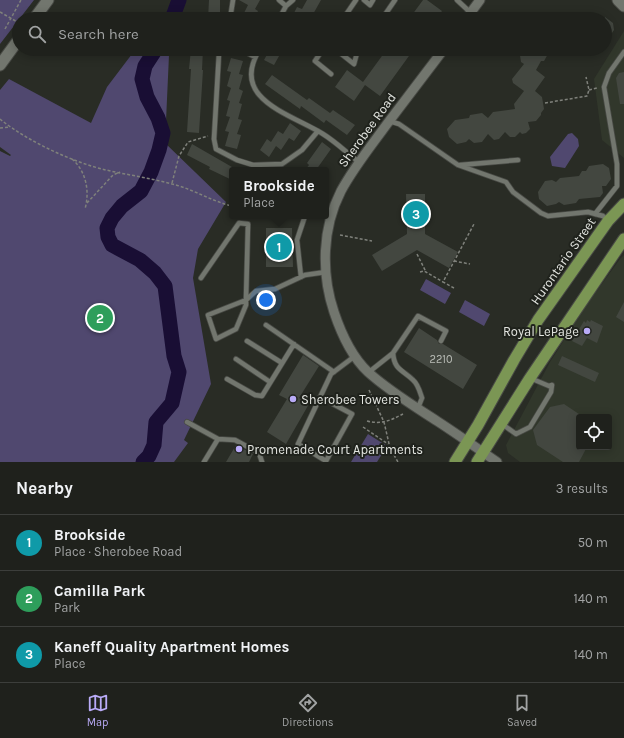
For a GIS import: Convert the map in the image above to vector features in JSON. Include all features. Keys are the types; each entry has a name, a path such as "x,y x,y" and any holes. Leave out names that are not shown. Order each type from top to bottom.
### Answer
{"main road":[{"name":"Hurontario Street","path":"455,462 538,320 608,221 624,204"},
{"path":"480,457 530,378 624,239"}],"street":[{"path":"39,12 48,0"},
{"path":"471,12 480,0"},
{"path":"0,65 12,49"},
{"name":"Sherobee Road","path":"329,214 359,162 439,56"},
{"name":"Sherobee Road","path":"328,219 326,272 328,290 337,322 343,336 355,356 369,372 468,442 480,457 497,462"}],"lane":[{"path":"231,12 233,0"},
{"path":"279,0 286,6"},
{"path":"283,12 286,6 293,0"},
{"path":"348,12 356,0"},
{"path":"364,0 370,5 373,0"},
{"path":"387,12 395,0"},
{"path":"457,0 465,12"},
{"path":"595,214 617,186 617,164 604,87 609,73 624,52"},
{"path":"219,56 214,134 216,149 237,160 253,165 282,164 302,150 318,131"},
{"path":"318,56 315,61 331,74"},
{"path":"344,56 354,64 356,56"},
{"path":"255,57 252,70 252,83 255,90 266,103 318,131 359,162"},
{"path":"389,121 400,124 458,166 506,182 513,192 541,213 548,216 588,212 603,216 608,221"},
{"path":"458,166 518,160"},
{"path":"301,277 297,240 304,219"},
{"path":"201,278 239,223 248,224 246,300 246,305 236,329 216,339 208,315 246,300 256,291 275,289 301,277 314,273 326,272"},
{"path":"369,372 393,353 418,316 446,332 441,341"},
{"path":"266,325 334,372"},
{"path":"247,340 282,363"},
{"path":"227,379 255,395 262,396 294,344"},
{"path":"393,353 393,359 398,369 415,381 422,398 418,408"},
{"path":"320,397 352,414 326,461 298,444 320,397 331,374 355,356"},
{"path":"236,358 270,382"},
{"path":"501,423 516,434 530,426 551,392 552,385 549,386 530,378"},
{"path":"187,422 218,439 235,440 258,453 262,462"},
{"path":"204,462 218,439"}],"path":[{"path":"15,12 21,0"},
{"path":"0,12 11,19 5,29"},
{"path":"545,102 587,96 589,90 586,77"},
{"path":"589,90 604,87"},
{"path":"0,119 23,136 90,166 172,184 229,205"},
{"path":"0,128 10,127"},
{"path":"172,184 179,156 188,142 214,134"},
{"path":"70,158 80,167 85,176 87,186 87,203 85,209"},
{"path":"87,203 113,175 120,172"},
{"path":"443,282 474,224"},
{"path":"340,235 372,241"},
{"path":"417,254 426,272"},
{"path":"454,261 470,264"},
{"path":"420,272 426,272 454,288"},
{"path":"369,390 384,422 389,444 398,462"},
{"path":"368,421 378,423 384,422 404,414"},
{"path":"363,427 389,444"}],"shaded area":[{"path":"0,0 34,0 25,12 12,12 12,28 0,44"},
{"path":"624,31 624,158 602,140 594,79 608,56 612,56 612,50"},
{"path":"130,56 169,56 165,143 226,202 198,249 193,278 211,384 184,440 188,443 174,462 0,462 0,151 10,156 11,155 0,147 0,90 9,79 91,123 107,87"},
{"path":"572,133 578,139 579,146 565,168 552,166 550,157 568,134"},
{"path":"624,255 624,462 520,462 508,453 506,445 550,362 587,304"},
{"path":"426,279 451,293 445,304 420,290"},
{"path":"465,300 490,314 484,326 459,312"},
{"path":"368,434 387,446 377,462 351,462"}],"building":[{"path":"209,0 220,0 220,12 208,12"},
{"path":"239,0 260,0 255,9 258,12 244,12 248,5"},
{"path":"307,0 321,0 314,12 294,12 297,7 302,9"},
{"path":"423,0 427,0 442,11 441,12 414,12"},
{"path":"612,22 613,23 614,30 612,33"},
{"path":"190,56 203,56 199,133 187,132 191,69 189,69"},
{"path":"266,56 279,56 274,65 264,60"},
{"path":"382,56 409,56 380,96 365,85 354,101 335,87 347,70 363,82"},
{"path":"520,56 547,56 544,61 541,61 536,70 545,77 535,91 542,97 544,109 541,115 536,121 528,122 530,129 526,133 522,134 520,132 515,137 510,137 505,132 499,139 494,140 488,134 482,142 474,143 469,139 466,142 457,144 449,137 447,129 455,120 469,118 470,115 482,113 488,118 493,112 515,109 514,104 524,91 513,83 512,79 524,64 521,62"},
{"path":"231,58 243,61 239,74 243,75 239,89 243,91 239,103 242,104 238,119 242,120 237,134 241,135 237,149 225,146 229,132 225,131 230,117 226,116 230,101 227,100 231,88 227,86 231,72 227,71"},
{"path":"624,72 624,104 620,104 616,78 619,73"},
{"path":"272,75 307,100 309,98 330,113 333,110 355,125 347,135 326,120 324,123 301,106 300,109 265,84"},
{"path":"290,123 301,131 294,141 289,138 281,150 276,146 269,157 260,150 267,139 271,142 278,131 283,134"},
{"path":"322,142 331,149 318,167 307,167 309,165 307,163"},
{"path":"192,144 232,167 229,167 229,179 209,169 210,167 187,155"},
{"path":"603,164 609,168 611,179 606,186 602,186 603,193 600,197 579,199 576,203 564,205 559,202 547,206 539,199 538,192 545,181 552,180 556,182 560,178 579,176 582,171 586,171 589,166"},
{"path":"406,194 425,194 425,234 458,252 449,268 417,250 382,271 372,255 407,234"},
{"path":"266,228 292,228 293,267 266,267"},
{"path":"624,302 624,322 616,317"},
{"path":"587,320 590,322 591,320 603,326 597,343 587,338 582,346 572,341 584,321 586,323"},
{"path":"419,328 437,340 439,344 443,344 477,365 463,389 404,352"},
{"name":"Sherobee Towers","path":"303,355 319,366 299,398 309,404 286,444 267,432 287,399 279,395"},
{"path":"562,356 599,373 595,382 558,365"},
{"path":"564,404 579,414 576,414 576,450 585,450 579,462 563,462 537,445 533,430 550,407"},
{"name":"Promenade Court Apartments","path":"236,445 253,454 249,462 226,462"}],"waterway":[{"path":"175,12 179,0"},
{"path":"143,462 149,456 154,445 156,422 172,403 179,372 174,356 165,286 155,273 140,260 112,245 108,237 107,228 112,218 122,206 141,191 151,172 159,150 163,133 158,118 147,97 142,79 145,66 151,56"}],"place":[{"name":"Kaneff Quality Apartment Homes","path":"416,214"},
{"name":"Brookside","path":"279,247"},
{"name":"Camilla Park","path":"100,318"},
{"name":"Royal LePage","path":"587,331"},
{"name":"Sherobee Towers","path":"293,399"},
{"name":"Promenade Court Apartments","path":"239,449"}]}
